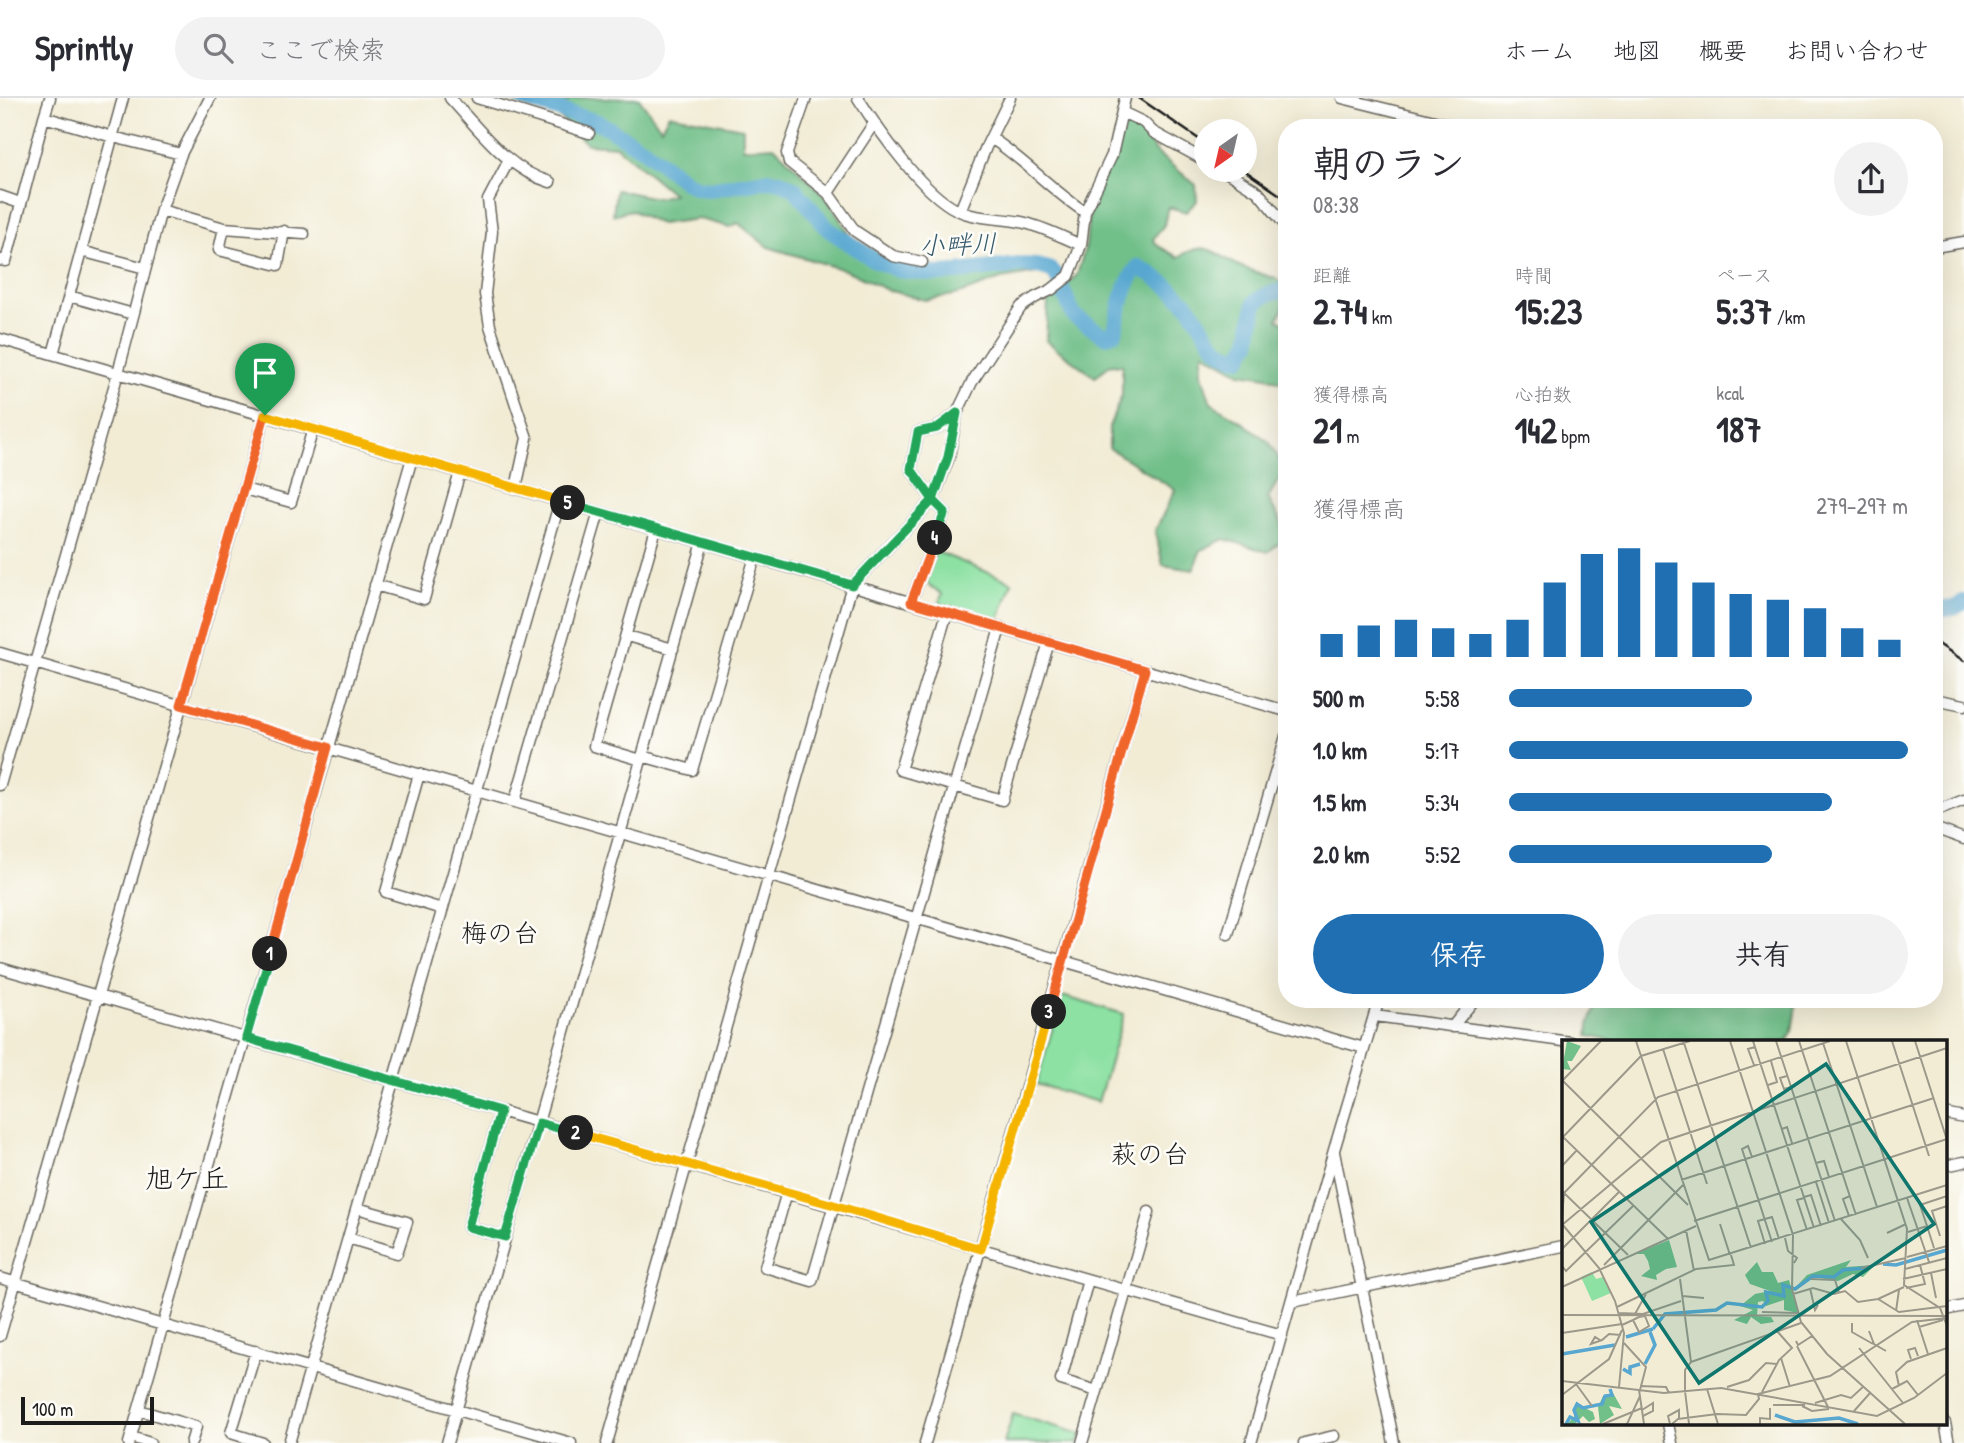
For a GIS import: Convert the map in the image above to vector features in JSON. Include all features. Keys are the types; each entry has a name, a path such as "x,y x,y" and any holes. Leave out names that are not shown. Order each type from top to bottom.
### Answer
{"street":[{"path":"0,260 6,261 50,98"},
{"path":"53,354 123,98"},
{"path":"0,785 118,373 161,211 181,154 210,98"},
{"path":"450,98 509,160 535,178 550,182"},
{"path":"477,98 589,133"},
{"path":"806,98 787,153 789,162 828,194 855,231 893,256 922,261"},
{"path":"858,98 874,123 919,178 945,202 960,211 1022,222 1081,245"},
{"path":"960,211 990,138 1010,98"},
{"path":"607,1443 852,585 933,500 948,457 957,413 986,359 1021,307 1068,277 1081,245 1085,212 1112,155 1125,98"},
{"path":"1342,98 1426,119"},
{"path":"1122,111 1143,122 1153,132 1194,154"},
{"path":"44,117 181,154"},
{"path":"828,194 874,123"},
{"path":"990,138 1010,150 1063,198 1085,212"},
{"path":"509,160 488,200 492,232 485,294 490,326 527,438 516,488"},
{"path":"1242,182 1258,192 1278,216"},
{"path":"0,196 20,203"},
{"path":"161,211 224,228 304,234"},
{"path":"224,228 219,250 278,265 284,231"},
{"path":"1943,246 1964,242"},
{"path":"81,251 145,268"},
{"path":"69,296 133,314"},
{"path":"0,339 1278,709"},
{"path":"911,602 945,512 911,469 918,432 937,428 957,413"},
{"path":"0,1336 265,415"},
{"path":"244,489 291,502 313,429"},
{"path":"150,1443 130,1440 412,458"},
{"path":"375,585 424,599 460,472"},
{"path":"289,1443 560,501"},
{"path":"515,801 599,512"},
{"path":"656,528 594,746 692,770 755,557"},
{"path":"447,1443 703,542"},
{"path":"947,613 900,770 1002,800 1049,642"},
{"path":"787,1192 765,1267 812,1280 1000,628"},
{"path":"627,636 673,649"},
{"path":"0,653 1364,1048"},
{"path":"925,1443 1145,670"},
{"path":"1943,701 1964,705"},
{"path":"1228,934 1278,763"},
{"path":"419,774 386,892 442,909"},
{"path":"1943,808 1964,800"},
{"path":"1943,831 1964,839"},
{"path":"0,968 1282,1335"},
{"path":"1251,1443 1377,1008"},
{"path":"1452,1027 1468,1008"},
{"path":"1375,1016 1562,1041"},
{"path":"500,1111 468,1227 505,1237"},
{"path":"1946,1114 1964,1118"},
{"path":"1334,1150 1394,1443"},
{"path":"1946,1166 1964,1162"},
{"path":"348,1238 397,1254 404,1233 407,1222 357,1208"},
{"path":"1082,1443 1149,1212"},
{"path":"1292,1302 1562,1246"},
{"path":"0,1279 571,1443"},
{"path":"1088,1280 1060,1380 1097,1391"},
{"path":"1946,1310 1964,1306"},
{"path":"256,1351 231,1433 263,1443"},
{"path":"139,1410 196,1427 191,1443"},
{"path":"1304,1443 1334,1436"}],"green space":[{"path":"506,98 557,98 568,102 569,98 639,98 661,128 669,114 743,128 743,148 774,146 825,196 851,236 894,263 969,274 1007,270 1037,273 1001,279 959,294 925,300 887,290 848,271 768,247 738,223 730,227 699,219 660,224 631,210 613,215 616,190 657,198 673,194 616,146 587,144 558,116"},
{"path":"1126,118 1158,154 1196,185 1197,201 1186,212 1168,207 1164,225 1153,239 1158,246 1178,257 1196,249 1209,249 1237,265 1278,280 1278,381 1240,373 1203,352 1201,372 1211,403 1269,442 1278,457 1278,481 1268,498 1278,516 1278,544 1268,552 1224,539 1201,550 1193,570 1163,565 1155,531 1175,490 1109,448 1109,427 1122,395 1122,365 1111,364 1095,377 1046,341 1048,301 1077,275 1086,245 1089,211"},
{"path":"935,551 1012,582 998,622 939,603 942,594 923,581"},
{"path":"1062,996 1124,1014 1098,1102 1036,1084"},
{"path":"1595,1008 1796,1008 1788,1040 1607,1040 1588,1036"},
{"path":"1013,1414 1081,1434 1079,1443 1004,1443"}],"waterway":[{"name":"小畔川","path":"521,98 600,123 698,188 710,189 766,180 780,181 795,189 828,229 873,259 898,270 938,274 1020,265 1049,269 1056,275 1074,316 1105,336 1115,332 1125,290 1138,267 1158,278 1181,298 1221,351 1240,358 1249,342 1255,302 1278,292"},
{"name":"小畔川","path":"1943,609 1954,608 1964,602"}],"railway":[{"path":"1139,98 1194,136"},
{"path":"1257,179 1278,193"},
{"path":"1943,647 1964,661"}],"district":[{"name":"梅の台","path":"500,932"},
{"name":"萩の台","path":"1150,1153"},
{"name":"旭ケ丘","path":"187,1178"}],"route":[{"path":"265,415 181,705 328,747 246,1038 500,1111 468,1227 505,1237 539,1123 981,1249 1145,670 911,602 945,512 933,500 948,457 957,413 937,428 918,432 911,469 933,500 852,585 265,415"}]}
